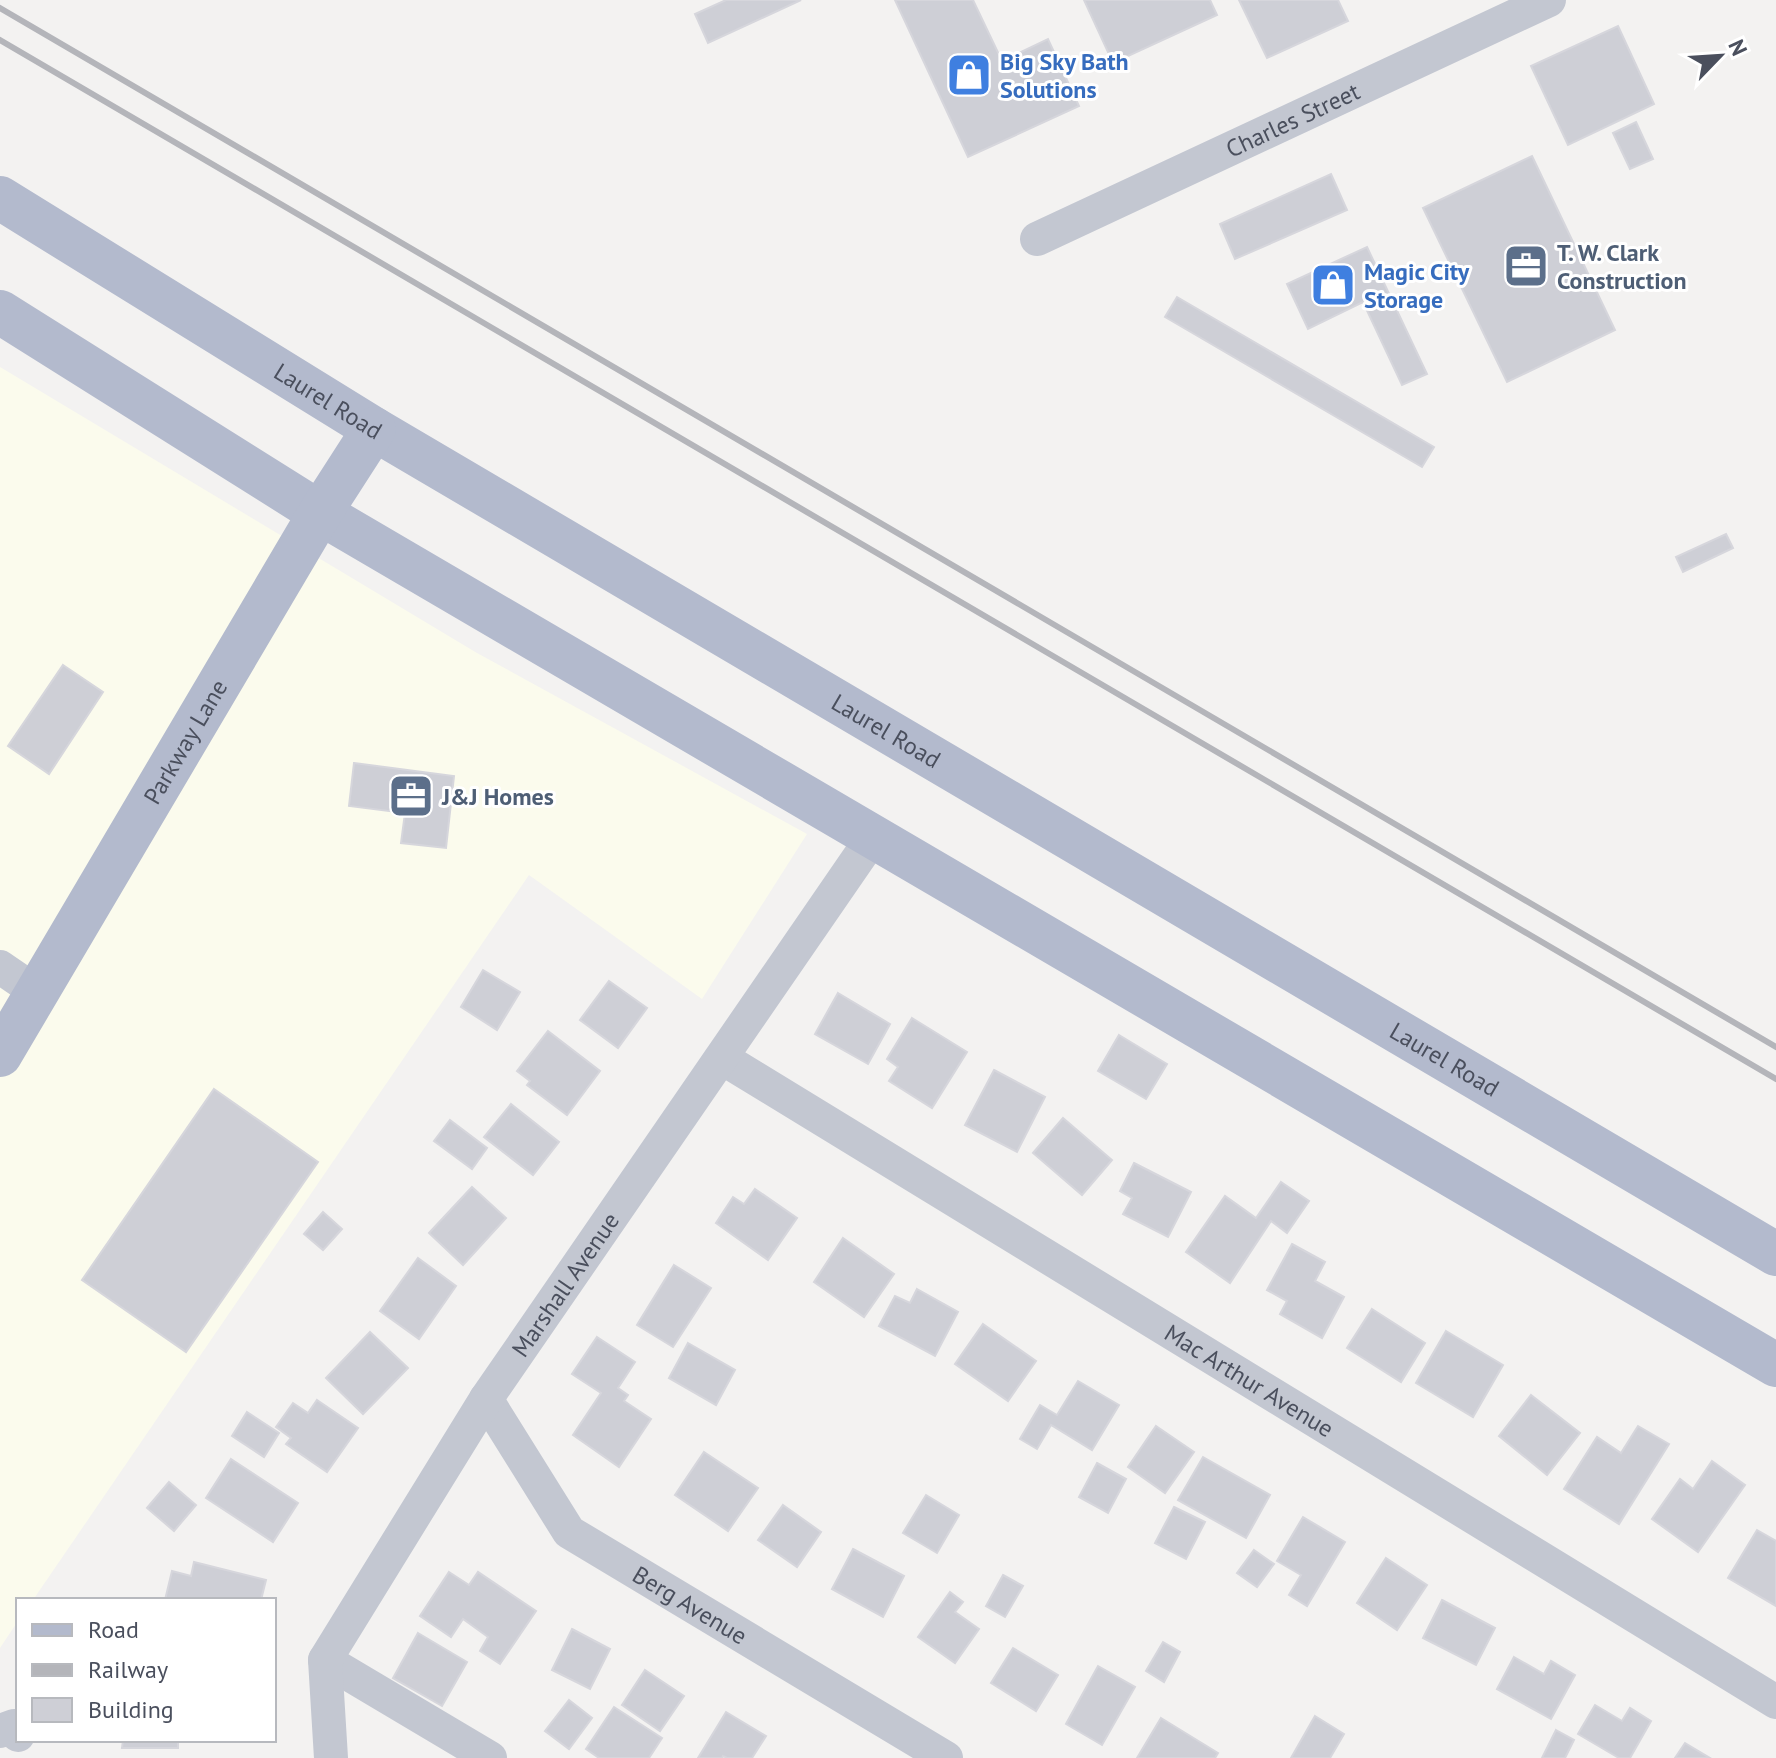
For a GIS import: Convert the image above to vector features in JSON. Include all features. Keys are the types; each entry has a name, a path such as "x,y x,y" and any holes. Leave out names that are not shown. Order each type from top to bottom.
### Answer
{"main road":[{"name":"Laurel Road","path":"0,198 374,429 1776,1254"},
{"path":"0,312 320,513 1776,1365"},
{"name":"Parkway Lane","path":"0,1055 320,513 374,429"}],"street":[{"name":"Charles Street","path":"1037,239 1549,0"},
{"name":"Marshall Avenue","path":"325,1660 486,1399 873,837"},
{"path":"0,967 38,993"},
{"name":"Mac Arthur Avenue","path":"722,1058 1776,1702"},
{"name":"Berg Avenue","path":"486,1399 569,1532 946,1758"},
{"path":"325,1660 331,1758"},
{"path":"325,1660 490,1758"},
{"path":"0,1731 14,1726 16,1731"}],"shaded area":[{"path":"0,367 477,653 807,834 702,999 529,875 34,1598 16,1598 16,1624 0,1648"}],"building":[{"path":"726,0 801,0 708,43 695,14"},
{"path":"895,0 973,0 1002,61 1048,39 1079,106 968,157"},
{"path":"1084,0 1210,0 1217,15 1113,63"},
{"path":"1239,0 1338,0 1348,21 1267,58"},
{"path":"1618,26 1654,104 1568,145 1531,66"},
{"path":"1636,122 1653,159 1630,169 1613,133"},
{"path":"1532,156 1615,330 1507,382 1423,208"},
{"path":"1331,174 1347,210 1235,259 1220,224"},
{"path":"1367,247 1427,374 1402,385 1363,302 1308,329 1287,284"},
{"path":"1177,297 1434,447 1422,467 1165,317"},
{"path":"1726,534 1733,548 1683,572 1676,557"},
{"path":"63,665 103,692 49,774 8,746"},
{"path":"354,763 454,776 446,848 401,843 405,813 349,806"},
{"path":"483,970 520,992 497,1030 461,1007"},
{"path":"609,981 647,1008 618,1048 580,1020"},
{"path":"838,993 890,1024 868,1064 815,1034"},
{"path":"912,1018 967,1052 932,1108 889,1081 898,1067 887,1059"},
{"path":"548,1031 600,1071 567,1115 527,1085 530,1081 517,1071"},
{"path":"1119,1035 1167,1064 1146,1099 1098,1071"},
{"path":"994,1070 1045,1097 1017,1152 965,1125"},
{"path":"214,1089 318,1162 186,1352 82,1280"},
{"path":"511,1104 559,1142 533,1175 484,1137"},
{"path":"1063,1118 1112,1160 1082,1195 1033,1153"},
{"path":"450,1120 487,1148 472,1169 434,1141"},
{"path":"1134,1163 1191,1192 1168,1237 1123,1214 1132,1198 1120,1191"},
{"path":"1281,1182 1309,1201 1287,1233 1271,1221 1230,1283 1186,1252 1225,1196 1256,1218"},
{"path":"472,1187 506,1218 463,1265 429,1233"},
{"path":"755,1189 797,1218 768,1260 716,1223 733,1197 744,1204"},
{"path":"323,1212 342,1229 323,1250 304,1234"},
{"path":"843,1238 894,1274 864,1317 814,1282"},
{"path":"1292,1244 1325,1262 1315,1281 1344,1297 1322,1338 1280,1314 1287,1301 1267,1290"},
{"path":"418,1258 456,1286 419,1339 380,1311"},
{"path":"674,1265 711,1288 673,1347 637,1325"},
{"path":"917,1289 958,1312 935,1356 879,1326 895,1296 910,1303"},
{"path":"1372,1309 1425,1343 1401,1382 1347,1348"},
{"path":"983,1324 1036,1361 1008,1401 955,1364"},
{"path":"1446,1331 1503,1365 1473,1417 1416,1383"},
{"path":"370,1332 408,1368 363,1414 326,1378"},
{"path":"597,1337 635,1362 618,1388 628,1395 624,1401 651,1419 619,1467 573,1435 601,1393 572,1374"},
{"path":"688,1343 735,1370 716,1405 669,1378"},
{"path":"1078,1381 1119,1405 1092,1450 1051,1425 1037,1449 1020,1439 1040,1405 1057,1415"},
{"path":"1531,1395 1580,1433 1547,1475 1499,1436"},
{"path":"317,1400 358,1428 327,1472 286,1444 291,1438 276,1427 293,1403 308,1413"},
{"path":"247,1412 279,1433 264,1457 232,1436"},
{"path":"1156,1426 1194,1452 1165,1493 1128,1467"},
{"path":"1638,1426 1669,1444 1619,1524 1564,1489 1597,1437 1621,1453"},
{"path":"704,1452 758,1488 728,1531 675,1495"},
{"path":"1203,1457 1270,1495 1246,1538 1178,1500"},
{"path":"231,1459 298,1503 273,1542 206,1498"},
{"path":"1712,1461 1745,1485 1698,1552 1652,1519 1680,1479 1693,1489"},
{"path":"1097,1463 1126,1479 1108,1513 1079,1497"},
{"path":"169,1482 196,1505 174,1531 147,1508"},
{"path":"926,1495 959,1515 937,1553 903,1533"},
{"path":"783,1505 821,1532 797,1567 758,1540"},
{"path":"1174,1507 1205,1522 1186,1559 1155,1543"},
{"path":"1303,1517 1345,1542 1307,1606 1289,1595 1301,1575 1277,1561"},
{"path":"1757,1530 1776,1541 1776,1606 1728,1578"},
{"path":"853,1549 904,1576 883,1617 832,1589"},
{"path":"1254,1550 1274,1564 1257,1587 1237,1573"},
{"path":"1386,1558 1427,1585 1397,1630 1357,1603"},
{"path":"194,1562 266,1580 262,1598 165,1598 172,1571 191,1576"},
{"path":"449,1572 469,1585 478,1572 536,1611 500,1664 480,1651 488,1637 463,1619 451,1637 420,1616"},
{"path":"1003,1575 1023,1586 1005,1617 986,1606"},
{"path":"950,1592 963,1602 955,1612 979,1629 955,1663 918,1637"},
{"path":"1442,1600 1495,1628 1476,1665 1423,1638"},
{"path":"572,1629 610,1649 590,1689 552,1670"},
{"path":"418,1633 467,1662 442,1706 393,1678"},
{"path":"1163,1642 1180,1652 1164,1682 1146,1671"},
{"path":"1013,1648 1058,1675 1036,1711 991,1683"},
{"path":"1514,1657 1544,1674 1551,1661 1575,1675 1551,1719 1497,1689"},
{"path":"1098,1666 1135,1687 1102,1745 1066,1724"},
{"path":"645,1670 684,1696 660,1731 622,1705"},
{"path":"569,1700 592,1718 569,1749 545,1731"},
{"path":"1595,1705 1622,1721 1630,1708 1651,1721 1630,1758 1619,1758 1578,1734"},
{"path":"614,1707 662,1738 649,1758 599,1758 586,1749"},
{"path":"726,1712 766,1736 752,1758 698,1758"},
{"path":"1315,1716 1344,1734 1330,1758 1291,1758"},
{"path":"1161,1718 1218,1753 1215,1758 1137,1758"},
{"path":"1556,1730 1574,1740 1565,1758 1542,1758"},
{"path":"123,1742 178,1742 178,1748 122,1748"},
{"path":"1685,1743 1710,1758 1675,1758"}],"railway":[{"path":"0,8 1776,1047"},
{"path":"0,40 1776,1079"}],"place":[{"name":"Big Sky Bath Solutions","path":"969,75"},
{"name":"T. W. Clark Construction","path":"1526,266"},
{"name":"Magic City Storage","path":"1333,285"},
{"name":"J&J Homes","path":"411,796"}]}
